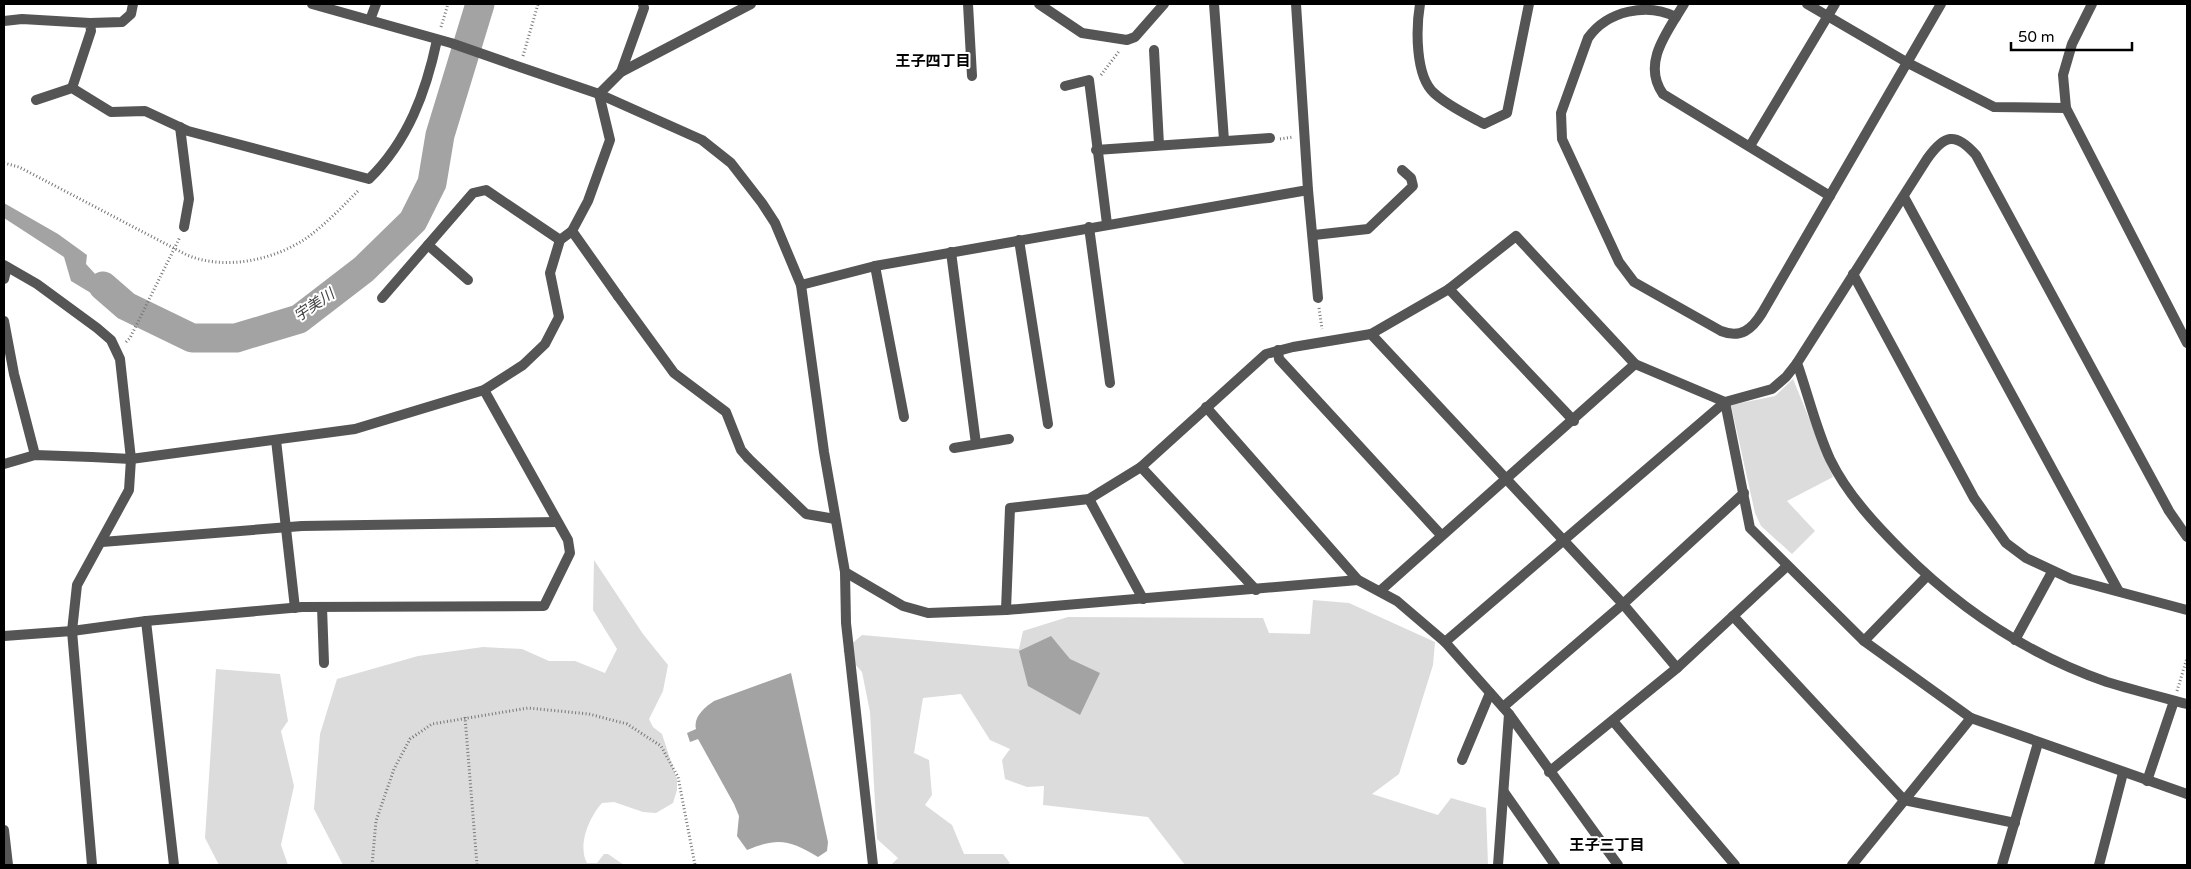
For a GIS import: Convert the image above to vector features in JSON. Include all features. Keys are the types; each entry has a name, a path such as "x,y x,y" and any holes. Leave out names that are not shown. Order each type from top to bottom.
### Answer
{"street":[{"path":"4,21 22,19 90,23 122,22 131,14 133,4"},
{"path":"312,4 451,44 599,94 702,140 731,163 762,203 774,223 801,285 824,452 845,572 846,624 873,865"},
{"path":"370,20 376,4"},
{"path":"621,72 644,8 643,4"},
{"path":"599,94 621,72 751,4"},
{"path":"968,4 972,76"},
{"path":"1039,4 1082,33 1127,40 1135,36 1164,4"},
{"path":"1214,4 1224,140"},
{"path":"1296,4 1308,190 1314,235 1318,298"},
{"path":"1420,4 1417,24 1423,80 1434,94 1484,124 1507,113 1529,4"},
{"path":"1684,4 1656,52 1654,74 1657,86 1663,94 1673,102 1750,146 1830,196"},
{"path":"1807,4 1908,63 1994,107 2066,108"},
{"path":"1750,146 1834,4"},
{"path":"1676,17 1665,11 1638,10 1613,17 1593,32 1588,38 1560,113 1562,139 1619,262 1634,282 1721,331 1737,334 1748,331 1762,313 1941,4"},
{"path":"2092,4 2072,44 2063,75 2066,108 2187,342"},
{"path":"72,88 91,31 90,23"},
{"path":"72,88 111,112 145,111 180,127 369,179 388,160 423,96 437,40"},
{"path":"1154,50 1159,146"},
{"path":"1064,86 1088,80 1107,224"},
{"path":"36,100 72,88"},
{"path":"4,464 35,455 131,459 355,429 484,390 523,365 545,344 559,317 550,273 560,240 572,231 588,201 610,140 599,94"},
{"path":"180,127 189,200 184,227"},
{"path":"1096,150 1270,138"},
{"path":"1445,642 1725,402 1772,389 1786,377 1797,363 1927,159 1944,140 1955,138 1965,142 1976,154 2169,511 2187,537"},
{"path":"1314,235 1368,229 1413,186 1411,178 1402,170"},
{"path":"382,298 473,193 486,190 560,240"},
{"path":"801,285 875,266 1308,190"},
{"path":"1904,197 2118,590"},
{"path":"1090,227 1110,383"},
{"path":"572,231 674,373 726,412 741,450 748,458 806,514 835,519"},
{"path":"1006,610 1010,508 1089,499 1141,467 1266,354 1278,350 1371,334 1449,290 1516,236 1635,364 1725,402"},
{"path":"1019,240 1048,424"},
{"path":"428,245 468,280"},
{"path":"950,252 976,444"},
{"path":"4,279 5,266 64,302 111,340 120,359 131,459 129,490 77,586 72,631 92,865"},
{"path":"875,266 904,417"},
{"path":"1853,274 1988,521 2006,543 2026,558 2052,572 2071,579 2118,590 2187,610"},
{"path":"1449,290 1574,421"},
{"path":"4,321 14,374 35,455"},
{"path":"1371,334 1623,604 1677,668"},
{"path":"1278,350 1279,359 1441,535"},
{"path":"1797,363 1830,459 1877,527 1927,576 1976,616 2015,640 2107,681 2187,704"},
{"path":"1380,591 1441,535 1574,421 1635,364"},
{"path":"4,636 72,631 295,608 544,606 570,553 568,540 484,390"},
{"path":"1725,402 1750,528 1864,641 1971,718 2187,794"},
{"path":"1206,408 1358,580 1397,601 1445,642 1506,711 1618,865"},
{"path":"954,448 1009,439"},
{"path":"276,440 295,608"},
{"path":"1141,467 1256,590"},
{"path":"1498,865 1504,792 1506,711 1744,493"},
{"path":"1089,499 1143,599"},
{"path":"102,542 286,528 557,522"},
{"path":"1549,772 1677,668 1788,566"},
{"path":"845,572 903,606 928,613 1006,610 1358,580"},
{"path":"2015,640 2052,572"},
{"path":"1864,641 1927,576"},
{"path":"322,607 324,663"},
{"path":"1733,616 1904,800 2015,823"},
{"path":"146,622 174,865"},
{"path":"1462,760 1490,693"},
{"path":"2147,781 2174,701"},
{"path":"1852,865 1971,718"},
{"path":"1613,721 1735,865"},
{"path":"2002,865 2038,743"},
{"path":"2100,865 2123,773"},
{"path":"1504,792 1554,865"},
{"path":"4,830 8,865"}],"path":[{"path":"437,40 448,4"},
{"path":"516,65 538,4"},
{"path":"1089,85 1096,81 1127,40"},
{"path":"1270,138 1291,139 1304,129"},
{"path":"130,338 175,248"},
{"path":"1318,298 1323,343"},
{"path":"2174,701 2187,658"},
{"path":"372,865 376,821 394,769 410,739 432,724 464,717 528,708 589,714 627,724 661,746 678,777 695,865"},
{"path":"464,717 478,865"}],"shaded area":[{"path":"4,203 58,234 87,255 86,264 97,276 135,305 129,316 71,281 64,257 4,218"},
{"path":"1793,379 1833,477 1787,501 1815,531 1792,554 1761,526 1755,513 1731,405 1775,396"},
{"path":"594,560 643,634 668,665 663,691 649,719 653,727 662,734 677,780 677,790 673,803 656,813 643,812 614,802 602,803 589,823 584,840 584,856 587,863 597,863 604,854 608,854 624,865 343,865 314,809 320,734 337,679 418,656 483,647 522,649 549,661 575,661 605,673 617,649 593,610"},
{"path":"1313,600 1349,603 1435,642 1433,665 1399,774 1372,794 1438,815 1451,798 1486,808 1488,865 1185,865 1148,817 1043,805 1044,786 1027,787 1005,779 1002,760 1010,749 990,740 961,694 923,698 914,753 929,760 932,795 925,805 952,825 964,854 1003,854 1010,863 1007,865 891,865 898,858 877,839 870,712 862,672 843,651 862,635 1019,649 1023,631 1068,617 1263,618 1269,633 1310,634"},
{"path":"1051,636 1070,659 1100,673 1080,715 1028,686 1019,651"},
{"path":"216,669 280,674 288,721 281,731 294,786 281,845 288,865 219,865 205,838"},
{"path":"791,673 828,842 827,851 818,857 784,842 767,843 747,850 737,836 739,816 734,804 698,739 690,742 687,733 696,729 698,716 714,701"}],"waterway":[{"name":"宇美川","path":"103,286 126,306 192,338 236,338 299,319 364,269 413,221 432,183 440,135 480,4"}],"district":[{"name":"王子四丁目","path":"933,61"},
{"name":"王子三丁目","path":"1607,845"}]}
